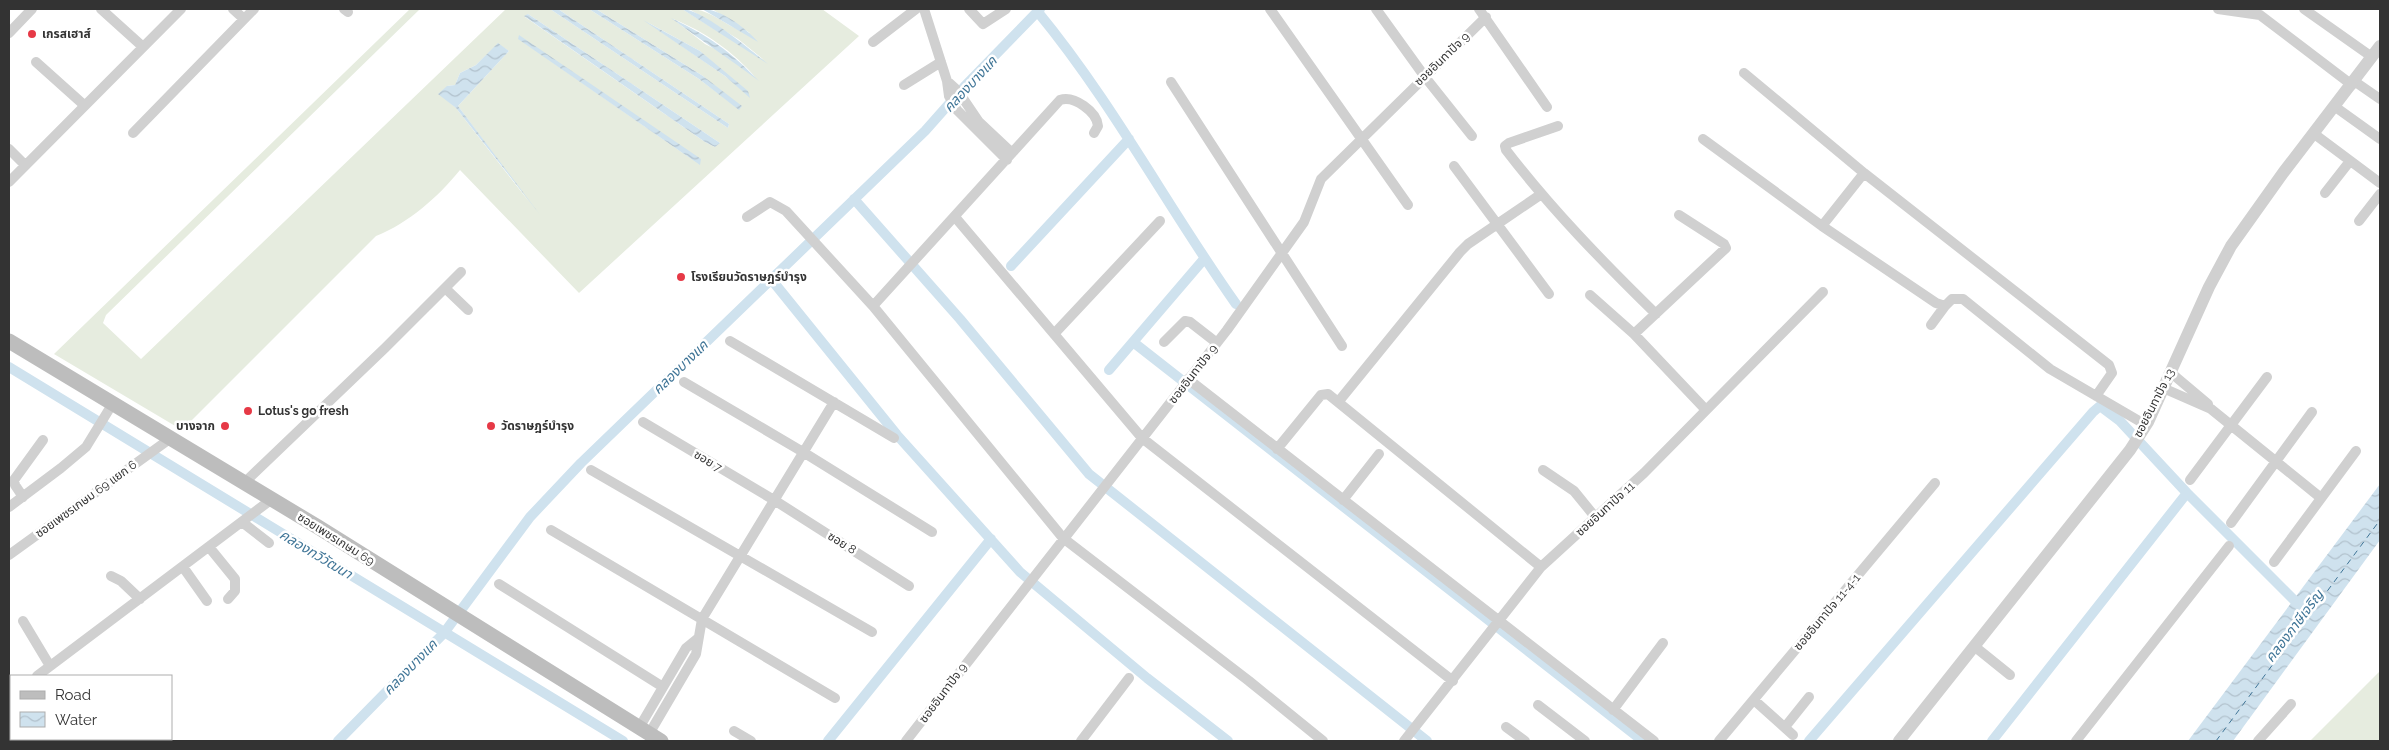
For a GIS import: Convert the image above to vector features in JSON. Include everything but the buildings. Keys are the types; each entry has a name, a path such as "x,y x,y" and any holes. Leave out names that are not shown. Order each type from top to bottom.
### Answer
{"main road":[{"name":"ซอยเพชรเกษม 69","path":"9,341 110,407 244,483 268,503 440,603 650,734"}],"street":[{"path":"9,33 32,9"},
{"path":"101,9 142,46"},
{"path":"9,182 142,46 182,9"},
{"path":"233,9 244,19"},
{"path":"133,133 254,9"},
{"path":"873,42 916,9"},
{"path":"924,9 957,110 1009,156"},
{"path":"969,9 983,24 1006,9"},
{"path":"1270,9 1360,140 1408,205"},
{"path":"1376,9 1425,77 1472,136"},
{"path":"2221,9 2260,14 2353,83 2380,99"},
{"path":"2304,9 2372,57"},
{"path":"1482,13 1547,107"},
{"name":"ซอยอินทาปัจ 9","path":"906,741 1217,343 1304,222 1321,178 1425,77 1482,13"},
{"name":"ซอยอินทาปัจ 13","path":"1899,741 2141,433 2220,263 2252,215 2380,46"},
{"path":"36,62 84,105"},
{"path":"904,85 941,62"},
{"path":"1744,73 1864,174 2109,365 2112,373 2096,396"},
{"path":"1172,82 1342,346"},
{"path":"953,93 966,104 976,125"},
{"path":"873,306 1059,101 1065,98 1074,100 1096,118 1098,126 1094,133"},
{"path":"2334,106 2380,139"},
{"path":"1558,126 1505,146 1506,150 1540,195 1597,256 1656,314"},
{"path":"2313,133 2380,183"},
{"path":"1703,139 1822,226 1936,303 1945,306"},
{"path":"9,149 25,164"},
{"path":"2325,193 2350,161"},
{"path":"1454,166 1549,294"},
{"path":"1822,226 1864,174"},
{"path":"2360,221 2380,194"},
{"path":"1339,401 1460,252 1496,224 1540,195"},
{"path":"747,218 770,202 786,211 873,306 1063,538 1249,681 1323,741"},
{"path":"1634,334 1726,248 1724,244 1679,215"},
{"path":"955,217 1142,438 1453,681"},
{"path":"1054,334 1160,221"},
{"path":"244,483 461,272"},
{"path":"445,288 468,310"},
{"name":"ซอยอินทาปัจ 11","path":"1405,739 1453,681 1541,567 1596,518 1823,292"},
{"path":"1590,295 1634,334 1706,410"},
{"path":"1931,325 1952,299 1963,299 2050,369 2096,396 2141,433"},
{"path":"1164,342 1185,321 1190,322 1217,343"},
{"path":"730,341 894,438"},
{"path":"2170,372 2206,402 2211,409"},
{"path":"2190,480 2267,377"},
{"path":"1188,380 1343,500 1497,624 1654,741"},
{"path":"684,382 803,452 932,532"},
{"path":"2163,388 2211,409 2321,498"},
{"path":"1277,449 1321,395 1325,393 1339,401 1541,567"},
{"path":"650,734 696,654 697,639 702,619 834,402"},
{"path":"9,507 86,447 110,407"},
{"path":"2230,523 2312,412"},
{"name":"ซอย 7","path":"643,422 774,500"},
{"path":"23,496 15,485 14,480 43,440"},
{"name":"ซอยเพชรเกษม 69 แยก 6","path":"9,555 167,441"},
{"path":"2274,562 2356,451"},
{"path":"1343,500 1379,454"},
{"path":"591,470 872,632"},
{"path":"1543,470 1574,491 1596,518"},
{"name":"ซอยอินทาปัจ 11-4-1","path":"1720,741 1935,483"},
{"name":"ซอย 8","path":"774,500 909,586"},
{"path":"38,675 268,503"},
{"path":"243,522 270,543"},
{"path":"551,530 835,698"},
{"path":"2076,741 2229,546"},
{"path":"209,547 235,579 235,591 228,599"},
{"path":"183,567 207,601"},
{"path":"111,576 121,582 140,599"},
{"path":"499,584 662,687"},
{"path":"23,622 50,666"},
{"path":"650,734 662,687 686,648 697,639"},
{"path":"1614,710 1663,643"},
{"path":"1974,646 2010,675"},
{"path":"1081,741 1129,678"},
{"path":"1784,727 1809,697"},
{"path":"1754,700 1793,735"},
{"path":"2258,741 2291,704"},
{"path":"1538,705 1583,741"},
{"path":"1506,727 1525,741"},
{"path":"734,731 751,741"}],"shaded area":[{"path":"410,9 420,9 106,315 103,323 141,359 506,9 550,9 728,128 729,124 558,9 589,9 699,79 739,109 703,76 596,9 682,9 764,60 738,39 689,9 705,12 734,28 750,33 712,9 822,9 859,36 579,293 460,170 442,190 411,217 376,236 182,430 54,354","holes":["528,14 720,143 715,147 705,142 525,17","673,19 718,43 738,59 755,77 723,53 705,44","647,22 700,51 750,97 725,76","519,36 700,165 519,39","498,44 509,51 458,106 530,203 456,108 448,101 447,86 455,85 460,73 476,65"]},
{"path":"2380,671 2380,741 2310,741"}],"water":[{"path":"550,9 558,9 729,124 728,128"},
{"path":"589,9 596,9 703,76 742,106 739,110 699,79"},
{"path":"682,9 691,11 714,23 739,40 768,64"},
{"path":"702,9 717,12 733,20 758,42"},
{"path":"528,14 720,143 715,147 705,142 524,16"},
{"path":"671,18 718,45 739,61 759,81 693,34"},
{"path":"643,20 700,51 748,91 750,98 725,76"},
{"path":"519,35 701,159 700,165 518,39"},
{"path":"498,43 509,51 458,106 541,216 456,108 438,94 447,86 455,85 460,73 476,65"},
{"name":"คลองภาษีเจริญ","path":"2380,484 2380,540 2233,741 2188,741"}],"waterway":[{"name":"คลองบางแค","path":"338,741 444,633 530,517 581,463 925,131 964,87 1040,9"},
{"path":"1037,11 1091,82 1236,304"},
{"path":"1011,266 1129,139"},
{"path":"854,199 960,319 1089,474 1427,741"},
{"path":"1109,370 1204,259"},
{"path":"771,279 897,435 1020,572 1147,678 1228,741"},
{"path":"1133,342 1643,741"},
{"name":"คลองทวีวัฒนา","path":"9,367 623,741"},
{"name":"คลองภาษีเจริญ","path":"1809,741 2100,406 2120,421 2187,493 2303,609"},
{"path":"1992,741 2187,493"},
{"path":"828,741 991,539"}],"ferry route":[{"path":"2216,741 2380,520"}],"place":[{"name":"เกรสเฮาส์","path":"32,34"},
{"name":"โรงเรียนวัดราษฎร์บำรุง","path":"681,277"},
{"name":"Lotus's go fresh","path":"248,411"},
{"name":"บางจาก","path":"225,426"},
{"name":"วัดราษฎร์บำรุง","path":"491,426"}]}
